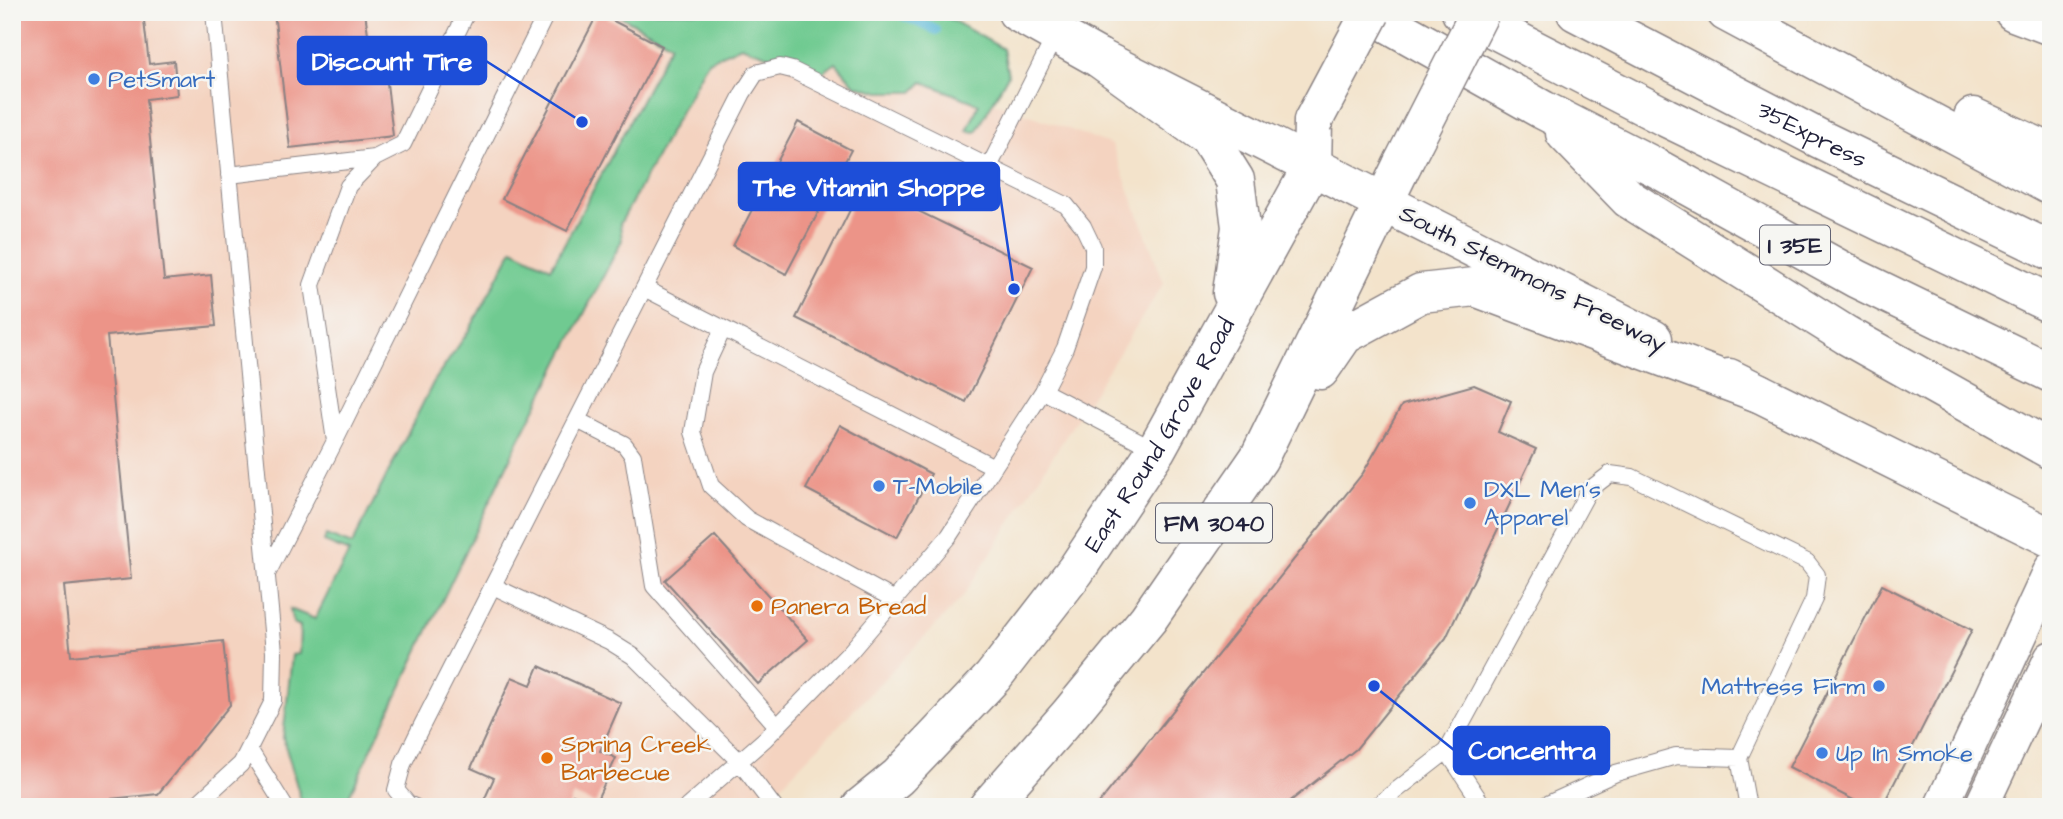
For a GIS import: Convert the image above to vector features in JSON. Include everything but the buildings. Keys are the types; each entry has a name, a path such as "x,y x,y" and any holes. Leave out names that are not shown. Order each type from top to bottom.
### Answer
{"main road":[{"name":"South Stemmons Freeway","path":"1017,12 1099,58 1312,167 2051,538"},
{"name":"I 35E","path":"1370,12 1544,110 1857,279 2051,373"},
{"name":"East Round Grove Road","path":"861,807 898,777 993,677 1076,570 1156,450 1312,167 1312,121 1370,12"},
{"path":"1461,12 1665,117 2051,304"},
{"name":"FM 3040","path":"988,807 1148,619 1259,458 1383,202 1480,12"},
{"name":"35Express","path":"1576,12 1820,139 2051,251"},
{"path":"1726,12 2051,186"},
{"path":"1746,12 2051,153"},
{"path":"1099,58 1208,136 1235,180 1241,228 1229,317"},
{"path":"1544,110 1629,199 1846,335 2051,450"},
{"path":"1259,458 1344,335 1420,293 1475,288 1759,393"}],"street":[{"path":"1941,807 2051,569"},
{"path":"1981,807 2051,658"}],"lane":[{"path":"194,807 241,764 273,701 274,652 214,12"},
{"path":"229,176 375,158 404,144 467,12"},
{"path":"267,574 547,12"},
{"path":"989,167 1056,34"},
{"path":"415,807 408,804 396,790 403,764 743,93 756,73 780,67 792,70 1066,205 1083,226 1093,247 1093,267 1065,348 1043,391 949,536 850,652 777,726 687,807"},
{"path":"335,441 312,285 348,187 375,158"},
{"path":"644,288 994,467"},
{"path":"723,328 703,372 693,432 710,486 747,519 895,600"},
{"path":"1043,391 1156,450"},
{"path":"577,420 624,444 634,456 654,586 777,726"},
{"path":"1375,807 1447,751 1589,490 1610,474 1632,477 1807,562 1817,575 1814,600 1739,758 1748,807"},
{"path":"493,586 609,640 633,656 739,761 774,807"},
{"path":"248,749 285,807"},
{"path":"1447,751 1484,807"},
{"path":"1541,807 1616,773 1676,756 1739,758"}],"shaded area":[{"path":"12,12 747,12 1112,145 1164,283 962,598 760,807 12,807"}],"green space":[{"path":"613,12 938,12 1003,49 1008,75 976,132 967,131 979,104 923,82 913,92 880,92 855,85 836,63 820,74 741,46 708,61 620,224 622,240 517,444 349,796 348,807 303,807 283,738 292,655 299,654 300,626 293,623 290,609 315,619 349,552 324,542 326,535 352,545 433,383 470,329 513,249 551,268 568,237 671,44"}],"waterway":[{"path":"895,12 936,30"}],"place":[{"name":"PetSmart","path":"94,79"},
{"name":"Discount Tire","path":"582,122"},
{"name":"The Vitamin Shoppe","path":"1014,289"},
{"name":"T-Mobile","path":"879,486"},
{"name":"DXL Men's Apparel","path":"1470,503"},
{"name":"Panera Bread","path":"757,606"},
{"name":"Concentra","path":"1374,686"},
{"name":"Mattress Firm","path":"1879,686"},
{"name":"Up In Smoke","path":"1822,753"},
{"name":"Spring Creek Barbecue","path":"547,758"}]}
